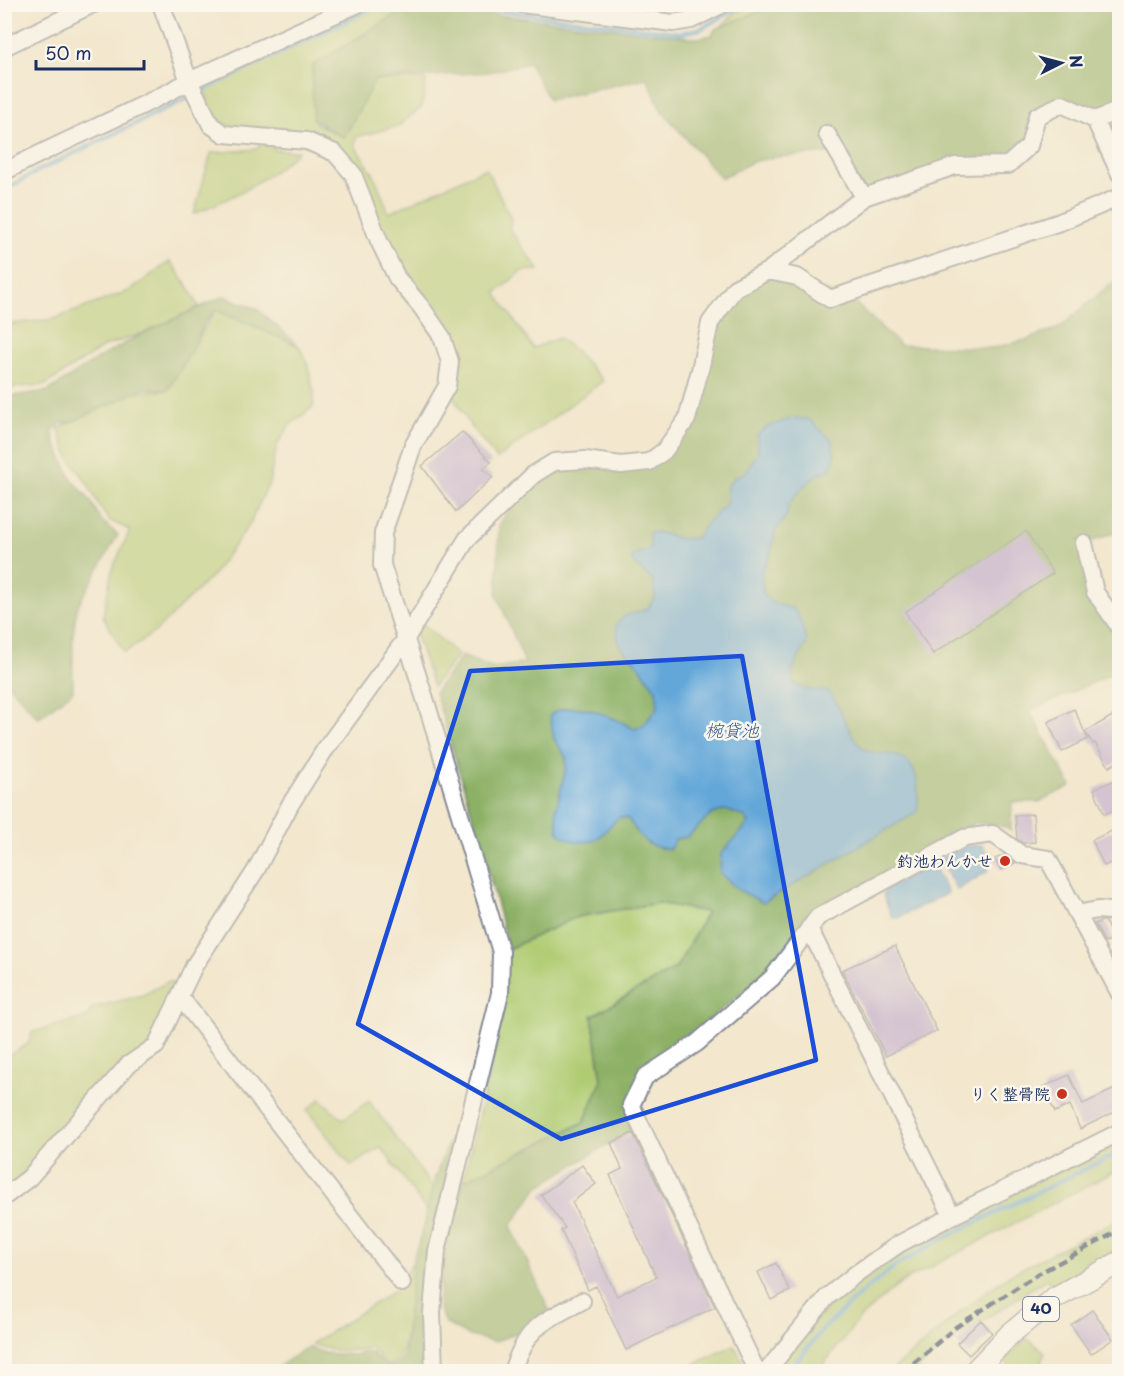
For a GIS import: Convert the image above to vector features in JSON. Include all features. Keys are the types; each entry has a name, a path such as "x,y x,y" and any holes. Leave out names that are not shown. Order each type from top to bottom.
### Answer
{"main road":[{"name":"40","path":"974,1371 1010,1334 1053,1299 1119,1262"}],"street":[{"path":"4,47 93,4"},
{"path":"161,4 189,81 211,126 224,134 307,141 335,153 352,174 379,241 397,278 442,337 450,362 447,386 413,446 383,533 382,565 427,705 501,952 500,993 437,1251 432,1313 434,1371"},
{"path":"4,172 189,81 358,4"},
{"path":"520,4 673,23 695,11 723,4"},
{"path":"4,1197 29,1178 128,1065 156,1046 181,998 194,966 256,870 290,805 324,752 405,640 467,539 533,475 555,462 585,460 621,465 649,462 664,451 687,419 710,323 735,288 768,271 864,197 955,166 1008,165 1029,146 1037,116 1062,105 1095,120 1119,174"},
{"path":"1095,120 1119,110"},
{"path":"827,134 864,197"},
{"path":"768,271 797,277 830,299 1060,222 1119,197"},
{"path":"1084,543 1095,592 1119,628"},
{"path":"757,1371 631,1105 645,1077 697,1042 772,978 818,916 964,838 993,834 1022,855 1048,859 1119,994"},
{"path":"1077,914 1098,910 1119,912"},
{"path":"809,928 952,1216"},
{"path":"181,998 402,1283"},
{"path":"766,1371 827,1297 856,1273 899,1244 1119,1132"},
{"path":"512,1371 520,1347 531,1332 548,1319 582,1301"}],"highlighted area":[{"path":"742,656 816,1060 561,1139 358,1024 470,671"}],"green space":[{"path":"374,5 419,5 383,23 313,66 315,123 340,136 375,80 426,79 422,107 398,126 356,137 355,146 374,175 389,213 486,168 511,218 510,230 539,270 522,271 496,293 533,348 559,338 575,350 603,381 497,459 470,425 453,396 461,364 439,317 379,229 365,188 349,156 327,149 267,138 275,150 298,151 274,171 249,187 194,214 211,153 258,149 262,132 237,131 213,116 204,90"},
{"path":"748,5 781,5 712,35 733,15"},
{"path":"775,5 1119,5 1119,111 1095,120 1060,104 1037,116 1029,146 1004,165 949,165 864,197 846,152 776,157 752,162 721,178 661,110 647,78 549,100 529,63 489,72 375,80 344,138 313,119 312,66 392,17 420,6 698,38 712,35 715,29"},
{"path":"170,261 188,286 199,307 147,332 105,346 45,385 16,387 5,391 4,325 54,319 129,291"},
{"path":"768,271 852,300 900,345 993,348 1029,339 1059,328 1113,282 1119,282 1119,531 1094,541 1079,540 1095,592 1119,628 1119,671 1030,711 1071,786 1039,802 1012,802 1011,831 1002,826 975,823 803,918 777,958 761,975 688,1037 660,1065 631,1105 632,1130 539,1186 511,1226 551,1314 522,1331 494,1342 466,1335 445,1323 438,1306 447,1242 463,1181 584,1122 602,1080 592,1016 676,968 707,912 658,903 577,917 508,949 485,857 435,692 462,656 492,668 525,663 497,595 499,525 527,480 562,466 649,462 687,419 730,295"},
{"path":"224,296 257,309 299,346 216,310 205,322 194,346 168,390 143,389 71,422 60,423 53,430 54,440 71,478 90,500 102,521 118,535 77,607 73,635 73,691 38,718 5,681 5,397 48,391 102,356 146,332"},
{"path":"216,309 299,346 307,363 314,392 313,407 290,425 277,445 269,483 249,525 212,576 156,631 124,653 103,616 112,570 130,530 110,521 103,512 84,478 69,458 58,428 134,393 168,390"},
{"path":"423,624 458,655 433,686 415,633"},
{"path":"658,903 707,912 676,968 592,1016 602,1080 584,1122 463,1181 502,1019 508,949 576,917"},
{"path":"169,981 178,986 166,1029 5,1193 5,1056 28,1044 32,1032 88,1017 92,1008 143,995"},
{"path":"320,1099 343,1119 369,1101 433,1188 428,1213 381,1147 351,1166 307,1110"},
{"path":"459,1115 422,1333 424,1371 271,1372 307,1347 325,1353 354,1355 366,1351 372,1353 386,1368 398,1364 404,1356 413,1259 424,1226 434,1180"},
{"path":"1119,1138 1119,1169 902,1282 862,1316 818,1371 774,1372 816,1319 851,1286 951,1221"},
{"path":"1119,1219 1119,1248 1053,1285 1046,1279 941,1349 915,1371 890,1372 965,1308 1009,1275"},
{"path":"414,1260 403,1350 397,1361 387,1366 371,1347 341,1350 311,1344 394,1291"},
{"path":"1026,1338 1045,1352 1038,1371 1010,1371 1006,1360"},
{"path":"734,1345 749,1371 679,1372"}],"water":[{"name":"椀貸池","path":"793,418 808,419 832,440 835,456 830,470 818,474 800,490 788,505 787,515 775,532 770,557 762,570 763,593 770,602 794,609 800,619 807,642 792,671 793,682 804,689 829,692 838,705 852,735 866,750 893,755 909,763 916,777 918,803 917,812 763,903 737,889 720,873 721,854 749,823 745,817 726,810 712,814 687,837 675,839 670,849 649,844 628,819 620,817 599,837 588,842 572,840 559,833 556,810 566,768 566,757 554,739 550,715 560,710 582,708 635,729 644,725 658,707 656,690 641,668 619,645 616,625 625,616 647,609 655,598 653,581 632,561 632,556 651,548 649,533 657,532 682,539 696,538 727,503 727,487 733,478 746,472 758,452 757,435 767,427"},
{"path":"983,845 988,856 988,871 957,890 942,864 942,858 966,846"},
{"path":"933,864 948,893 898,918 892,918 883,894 886,888"}],"building":[{"path":"462,432 491,462 483,469 493,477 456,512 422,466"},
{"path":"1026,531 1053,573 933,654 905,612"},
{"path":"1074,709 1088,739 1062,752 1048,722"},
{"path":"1119,712 1119,761 1109,767 1095,743 1093,744 1085,732"},
{"path":"1115,780 1119,791 1119,808 1104,814 1094,789"},
{"path":"1033,814 1035,842 1023,843 1017,839 1015,815"},
{"path":"1114,830 1119,841 1119,859 1104,866 1092,840"},
{"name":"釣池わんかせ","path":"1004,855 1015,863 1001,870 995,859"},
{"path":"1105,921 1113,939 1105,943 1095,924"},
{"path":"895,946 937,1031 886,1056 842,970"},
{"path":"1069,1075 1083,1104 1119,1087 1119,1110 1080,1129 1070,1105 1055,1112 1043,1087"},
{"path":"633,1133 715,1307 626,1350 596,1286 588,1290 561,1230 565,1228 541,1195 582,1165 596,1184 572,1202 617,1296 656,1277 610,1175 622,1169 611,1143"},
{"path":"776,1263 790,1291 771,1300 758,1272"},
{"path":"1092,1310 1113,1339 1091,1354 1071,1325"},
{"path":"981,1320 992,1333 969,1355 957,1343"}],"waterway":[{"path":"4,190 38,171 381,4"},
{"path":"445,4 681,33 700,29 745,4"},
{"path":"788,1372 823,1329 859,1295 894,1267 940,1240 1120,1152"}],"railway":[{"path":"903,1372 956,1327 1036,1275 1120,1230"}],"place":[{"name":"釣池わんかせ","path":"1005,861"},
{"name":"りく整骨院","path":"1062,1094"}]}
